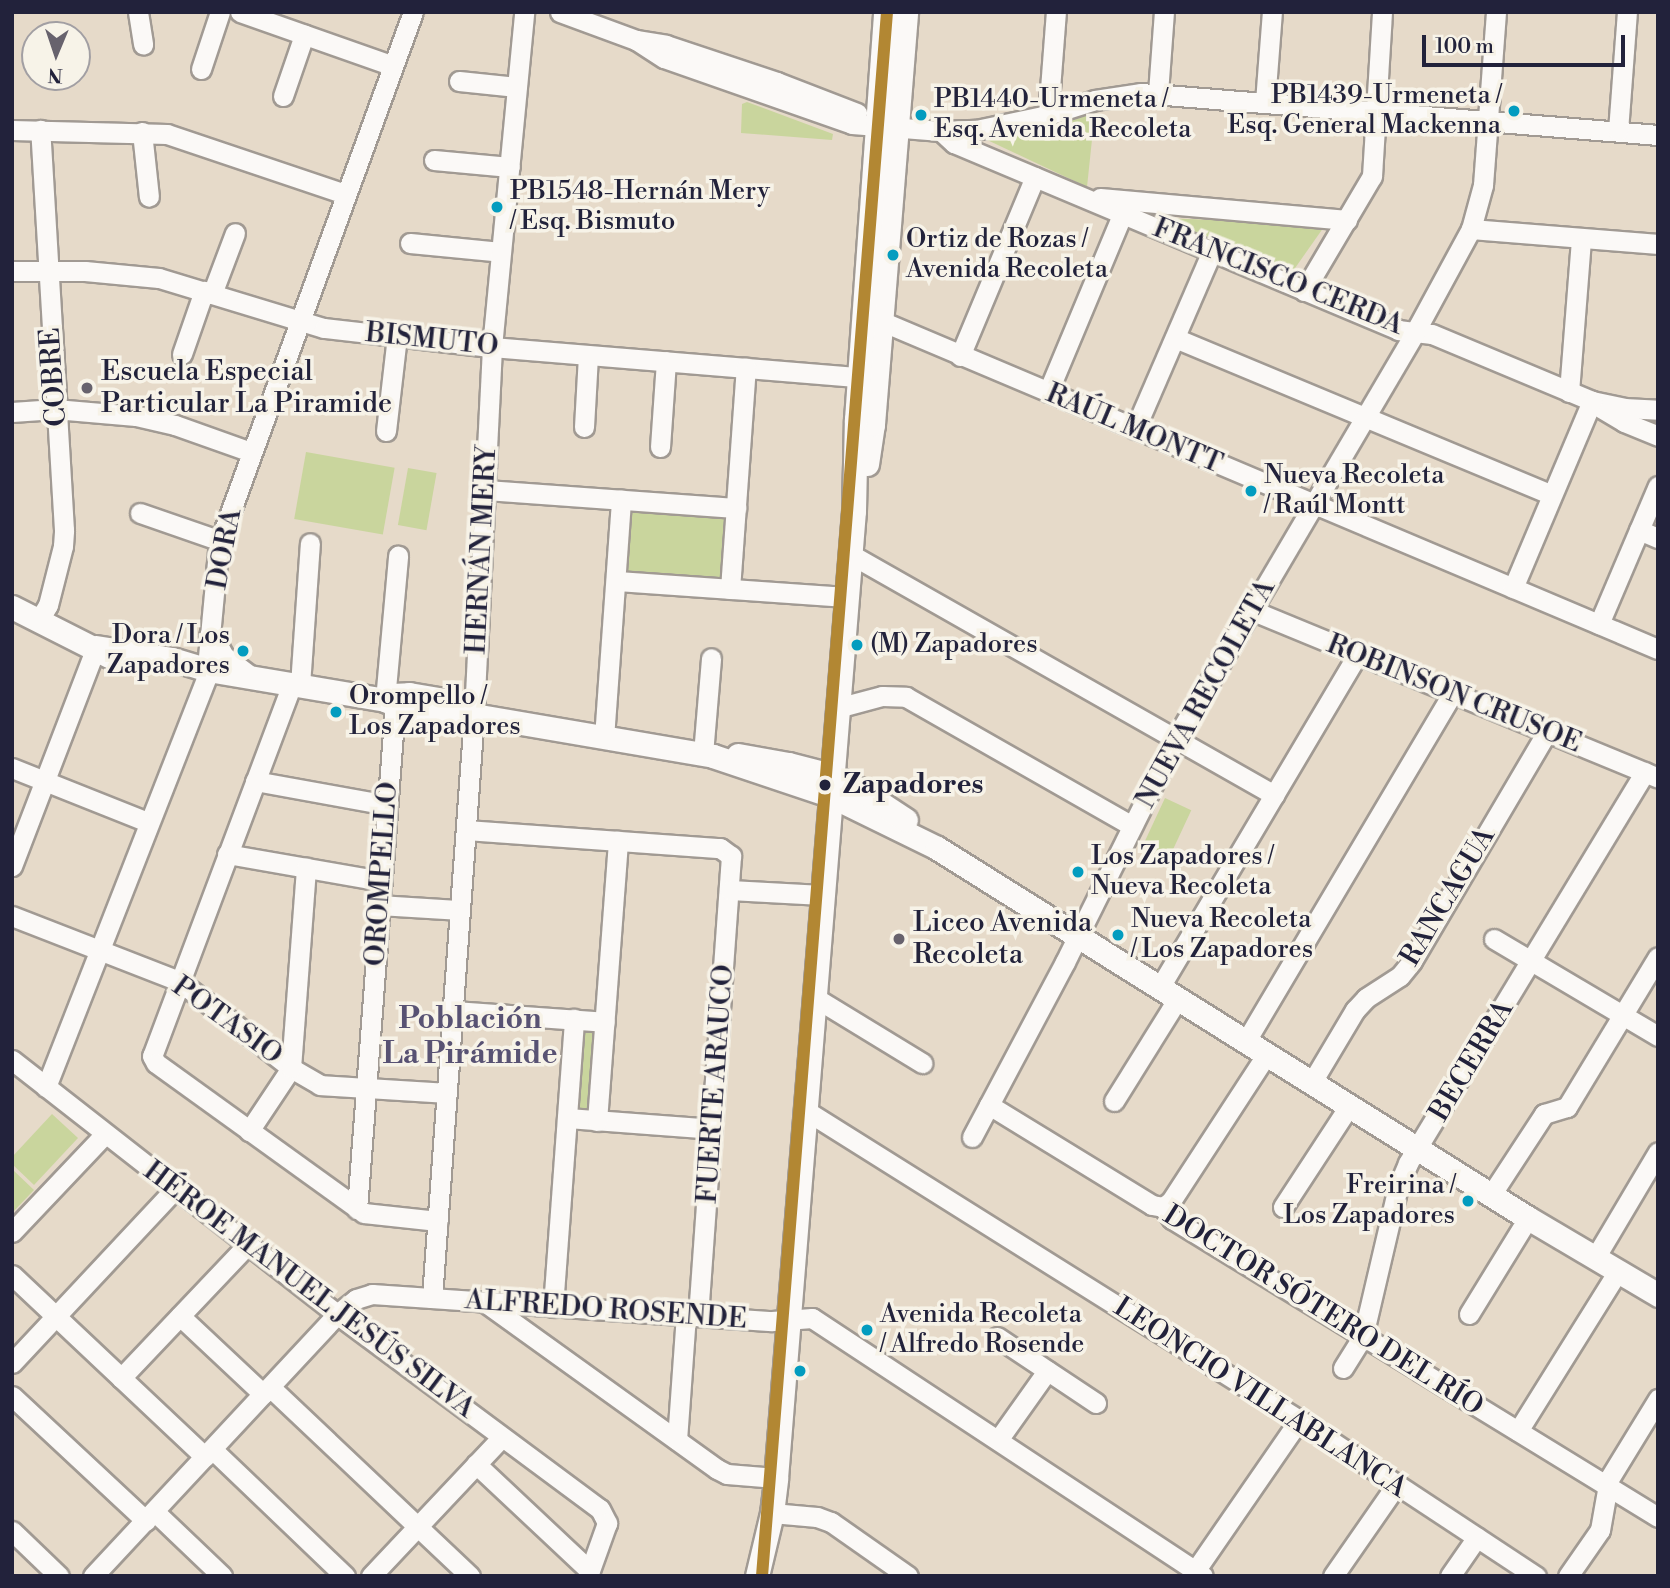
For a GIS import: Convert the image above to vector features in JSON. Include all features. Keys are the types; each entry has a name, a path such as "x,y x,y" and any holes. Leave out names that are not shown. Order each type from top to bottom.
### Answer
{"main road":[{"path":"854,511 871,442 881,321 887,126 885,12"},
{"path":"757,1576 772,1513 776,1478 854,511 859,377 887,126 906,12"},
{"path":"12,607 96,647 115,661 151,671 182,675 208,670 390,703 449,719 474,715 708,755 754,757 830,785 869,795 919,829 937,848"},
{"path":"211,636 222,657 240,673 252,677"},
{"path":"708,755 797,785 830,785 937,848 1528,1218 1658,1295"}],"street":[{"path":"138,12 143,45"},
{"path":"201,69 220,12"},
{"path":"240,12 393,66"},
{"name":"DORA","path":"46,1087 208,670 220,541 413,12"},
{"name":"HERNÁN MERY","path":"432,1298 474,715 492,347 524,12"},
{"path":"560,12 636,40 666,45 776,82 887,126 941,131 976,130 1048,115 1116,96 1158,93 1658,135"},
{"path":"1048,115 1056,12"},
{"path":"1158,93 1164,12"},
{"path":"1265,102 1272,12"},
{"path":"1304,290 1372,176 1382,12"},
{"name":"NUEVA RECOLETA","path":"972,1137 1078,936 1175,740 1415,332 1471,229 1483,185 1496,12"},
{"path":"1618,131 1627,12"},
{"path":"283,96 304,35"},
{"path":"459,81 517,87"},
{"path":"12,130 142,132 185,138 345,194"},
{"name":"COBRE","path":"39,620 48,605 63,546 40,130"},
{"name":"FRANCISCO CERDA","path":"941,131 954,143 1398,330 1433,334 1592,401 1624,408 1658,410"},
{"path":"142,132 149,197"},
{"path":"434,160 510,167"},
{"path":"960,356 1035,177"},
{"name":"FRANCISCO CERDA","path":"1082,196 1347,220"},
{"path":"1048,392 1123,214"},
{"path":"1471,229 1658,244"},
{"path":"182,354 235,233"},
{"path":"1569,392 1581,238"},
{"path":"410,243 501,252"},
{"path":"1135,429 1212,251"},
{"name":"BISMUTO","path":"12,271 47,270 132,275 208,292 298,323 397,336 492,347 859,377"},
{"name":"RAÚL MONTT","path":"881,321 1658,649"},
{"path":"386,431 397,336"},
{"path":"1175,338 1552,495"},
{"path":"584,427 588,355"},
{"path":"660,447 666,361"},
{"path":"730,589 746,368"},
{"path":"1513,587 1592,401"},
{"name":"FRANCISCO CERDA","path":"1592,401 1624,422 1658,436"},
{"path":"12,412 55,409 136,416 175,425 251,452"},
{"path":"1599,624 1658,486"},
{"path":"485,490 736,508"},
{"path":"604,738 621,500"},
{"path":"140,513 220,541"},
{"path":"1639,530 1658,538"},
{"path":"310,543 296,684 255,781 152,1056 357,1209 376,1217 438,1221"},
{"path":"850,554 1274,795"},
{"name":"OROMPELLO","path":"357,1209 387,805 398,556"},
{"path":"616,581 847,597"},
{"name":"ROBINSON CRUSOE","path":"1251,610 1652,775"},
{"path":"12,866 96,647"},
{"path":"1114,1101 1274,795 1358,654"},
{"path":"708,755 711,658"},
{"path":"1246,1041 1453,693"},
{"path":"837,708 882,696 906,697 1132,826"},
{"name":"RANCAGUA","path":"1311,1082 1360,1004 1392,983 1412,961 1547,732"},
{"path":"12,768 148,822"},
{"name":"BECERRA","path":"1343,1368 1363,1336 1398,1187 1408,1163 1652,775"},
{"path":"255,781 387,805"},
{"path":"466,830 618,841 597,1121"},
{"name":"FUERTE ARAUCO","path":"618,841 720,848 730,853 730,890 712,1129 677,1440"},
{"path":"227,854 382,881"},
{"path":"249,1131 291,1068 306,868"},
{"path":"730,890 822,895"},
{"path":"380,905 460,910"},
{"name":"POTASIO","path":"12,916 178,981 291,1068 320,1085 447,1093"},
{"path":"1494,939 1658,1036"},
{"path":"1491,1195 1544,1114 1567,1107 1658,957"},
{"path":"814,997 922,1063"},
{"path":"453,1011 605,1022"},
{"path":"553,1307 575,1020"},
{"path":"1163,1207 1171,1200 1267,1054"},
{"name":"HÉROE MANUEL JESÚS SILVA","path":"12,1060 337,1314 600,1509 606,1518 606,1529 589,1573"},
{"name":"DOCTOR SÓTERO DEL RÍO","path":"989,1105 1152,1205 1163,1207 1172,1219 1658,1517"},
{"path":"1283,1207 1349,1106"},
{"name":"LEONCIO VILLABLANCA","path":"805,1110 1299,1420 1536,1576"},
{"path":"567,1118 712,1129"},
{"path":"12,1231 105,1134"},
{"path":"1595,1258 1658,1152"},
{"path":"12,1363 175,1189"},
{"path":"1469,1314 1528,1218"},
{"path":"121,1378 247,1245"},
{"path":"1518,1431 1618,1271"},
{"path":"12,1275 121,1378 345,1576"},
{"name":"ALFREDO ROSENDE","path":"93,1576 337,1314 356,1299 372,1294 692,1316 789,1320 805,1317 822,1323 1199,1573"},
{"path":"485,1303 721,1472 776,1478"},
{"path":"180,1316 266,1390 470,1576"},
{"path":"997,1337 1096,1403"},
{"path":"998,1440 1048,1371"},
{"path":"12,1396 222,1576"},
{"path":"1568,1576 1601,1530 1608,1486 1658,1399"},
{"path":"1199,1573 1299,1420"},
{"path":"371,1576 501,1437"},
{"path":"476,1464 589,1573"},
{"path":"1333,1576 1397,1484"},
{"path":"772,1513 817,1517 831,1522 908,1576"},
{"path":"12,1531 59,1576"},
{"path":"1450,1576 1477,1537"}],"green space":[{"path":"747,102 833,134 832,140 741,133 742,104"},
{"path":"1095,111 1087,187 983,138"},
{"path":"1160,218 1326,224 1293,271"},
{"path":"306,452 395,468 383,535 294,519"},
{"path":"408,468 437,473 426,530 398,525"},
{"path":"627,509 732,514 728,582 623,577"},
{"path":"1165,798 1191,810 1170,856 1143,844"},
{"path":"579,1027 596,1027 594,1111 573,1116"},
{"path":"52,1114 78,1138 34,1185 12,1164 12,1157"},
{"path":"12,1169 34,1190 12,1213"}],"transit line":[{"path":"762,1576 887,12"}],"place":[{"name":"PB1439-Urmeneta / Esq. General Mackenna","path":"1514,111"},
{"name":"PB1440-Urmeneta / Esq. Avenida Recoleta","path":"921,115"},
{"name":"PB1548-Hernán Mery / Esq. Bismuto","path":"497,207"},
{"name":"Ortiz de Rozas / Avenida Recoleta","path":"893,255"},
{"name":"Escuela Especial Particular La Piramide","path":"87,388"},
{"name":"Nueva Recoleta / Raúl Montt","path":"1251,491"},
{"name":"(M) Zapadores","path":"857,645"},
{"name":"Dora / Los Zapadores","path":"243,651"},
{"name":"Orompello / Los Zapadores","path":"336,712"},
{"name":"Zapadores","path":"825,785"},
{"name":"Los Zapadores / Nueva Recoleta","path":"1078,872"},
{"name":"Nueva Recoleta / Los Zapadores","path":"1118,935"},
{"name":"Liceo Avenida Recoleta","path":"899,939"},
{"name":"Freirina / Los Zapadores","path":"1468,1201"},
{"name":"Avenida Recoleta / Alfredo Rosende","path":"867,1330"}],"district":[{"name":"Población La Pirámide","path":"470,1036"}]}
